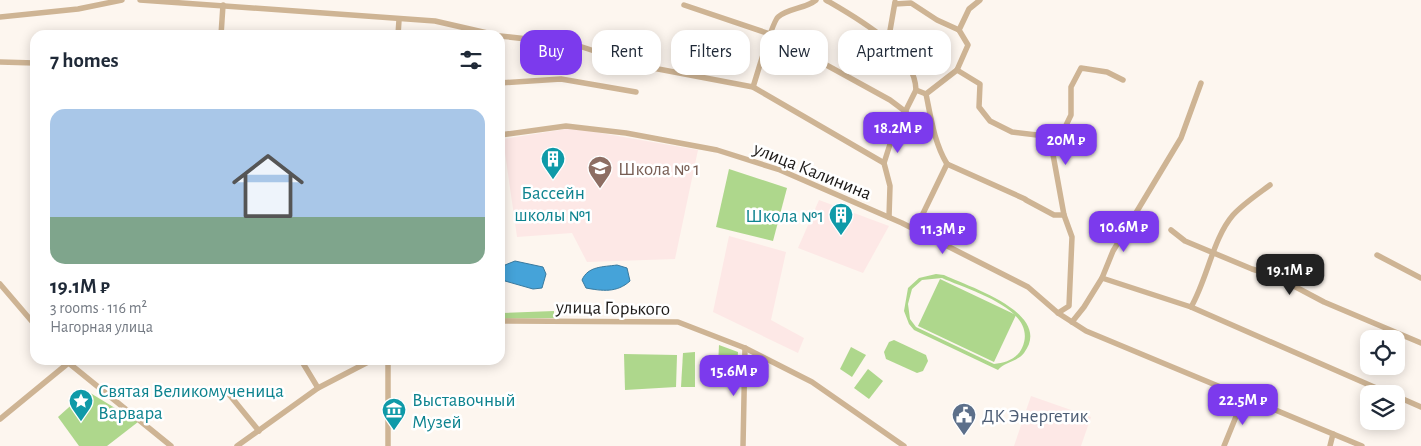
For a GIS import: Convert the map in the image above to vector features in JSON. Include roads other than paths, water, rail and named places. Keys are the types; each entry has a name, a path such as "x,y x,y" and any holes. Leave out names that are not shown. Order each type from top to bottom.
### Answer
{"street":[{"path":"0,17 78,9 122,0"},
{"path":"140,0 399,20 435,21 474,30"},
{"path":"771,30 778,17 808,7 816,0"},
{"path":"826,0 874,30"},
{"path":"959,30 969,9 980,0"},
{"path":"890,30 895,2 911,3 937,20 959,30 968,45 957,70 926,94"},
{"path":"684,4 760,31"},
{"path":"221,30 223,5"},
{"path":"398,30 399,20"},
{"path":"505,37 573,44 637,65 752,87 884,163"},
{"path":"0,62 30,62"},
{"path":"752,87 760,63"},
{"path":"828,66 890,100 906,112"},
{"path":"1053,152 1071,115 1071,87 1081,68 1107,72 1123,80"},
{"path":"957,70 980,84 979,107 990,121 1012,132 1037,135 1052,149 1064,215 1072,237 1069,306 1058,313"},
{"path":"889,218 890,186 884,163 892,138 916,90 914,75"},
{"path":"505,83 561,79 636,92"},
{"path":"1072,322 1084,308 1102,278 1113,251 1181,138 1201,83"},
{"path":"916,90 926,94"},
{"path":"926,94 932,129 940,153 947,164 995,185 1054,215 1064,215"},
{"name":"улица Калинина","path":"505,134 566,126 626,133 717,150 780,170 915,230 1028,287 1058,313 1086,331 1362,446"},
{"path":"915,230 947,164"},
{"path":"1190,308 1198,296 1222,232 1233,215 1270,185"},
{"path":"1171,230 1185,241 1252,269 1275,276 1324,302 1421,343"},
{"path":"1377,255 1421,278"},
{"path":"1102,278 1190,308 1369,385"},
{"path":"0,284 30,319"},
{"name":"улица Горького","path":"505,321 678,322 745,348 812,382 904,446"},
{"path":"743,446 745,348"},
{"path":"0,420 64,365"},
{"path":"74,365 171,446"},
{"path":"304,365 318,388"},
{"path":"237,446 318,388 362,365"},
{"path":"388,365 388,446"},
{"path":"228,393 258,431"},
{"path":"1224,446 1244,398"},
{"path":"1405,400 1421,407"},
{"path":"1330,446 1333,434"}],"water":[{"path":"515,261 543,267 546,274 542,288 533,289 505,281 505,265"},
{"path":"617,265 627,268 630,281 625,285 609,290 586,288 582,280 588,272 596,268"}],"place":[{"name":"Бассейн школы №1","path":"553,180"},
{"name":"Школа № 1","path":"600,189"},
{"name":"Школа №1","path":"841,236"},
{"name":"Святая Великомученица Варвара","path":"81,422"},
{"name":"Выставочный Музей","path":"394,431"},
{"name":"ДК Энергетик","path":"964,436"}]}
